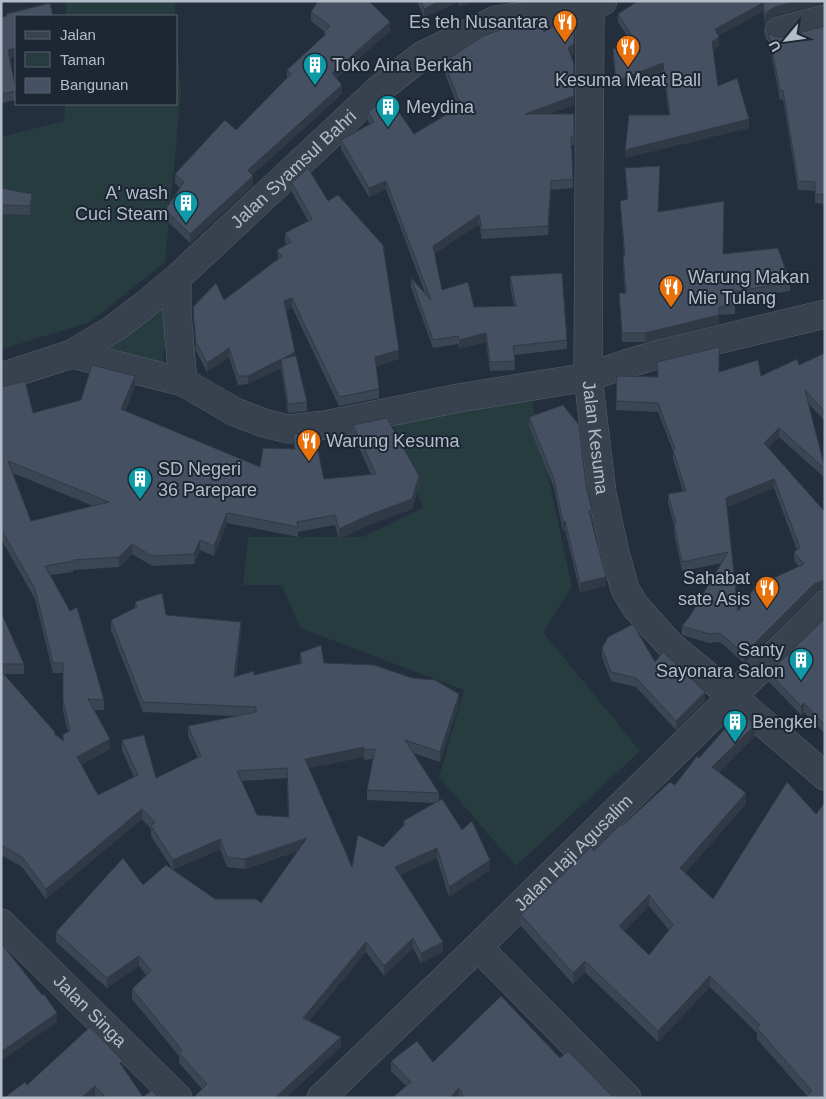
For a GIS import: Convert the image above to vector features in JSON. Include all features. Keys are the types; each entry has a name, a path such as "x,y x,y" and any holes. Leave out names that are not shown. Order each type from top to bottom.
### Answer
{"street":[{"name":"Jalan Syamsul Bahri","path":"1,377 72,354 116,327 178,278 377,91 423,55 496,20 597,4"},
{"name":"Jalan Kesuma","path":"597,4 588,377 602,493 625,589 634,606 671,646 825,776"},
{"path":"779,31 825,19"},
{"path":"178,278 177,314 183,382"},
{"path":"72,354 183,382 235,412 264,423 288,428 325,425 459,398 588,377 664,353 825,314"},
{"name":"Jalan Haji Agusalim","path":"321,1098 478,947 825,605"},
{"name":"Jalan Singa","path":"1,923 178,1098"},
{"path":"478,947 627,1098"}],"green space":[{"path":"66,1 174,1 175,15 66,15"},
{"path":"178,55 181,93 165,262 90,322 3,349 1,326 1,137 64,121 65,105 178,105"},
{"path":"168,294 163,366 92,350"},
{"path":"531,397 572,587 543,632 640,751 516,866 439,777 464,690 300,628 282,585 243,585 248,537 363,537 423,508 392,420"}],"building":[{"path":"318,1 369,1 390,22 332,73 342,85 248,170 253,176 190,234 165,210 184,182 175,174 225,120 236,130 291,74 287,70 326,34 324,32 330,26 311,12"},
{"path":"421,1 440,1 424,9"},
{"path":"638,1 798,1 775,7 768,11 765,16 763,3 715,29 719,37 712,42 718,86 737,78 749,119 625,150 629,115 670,115 663,63 616,81 613,49 636,42 618,14"},
{"path":"50,3 53,15 15,15 15,48 8,50 15,91 1,94 1,17 7,16 6,14"},
{"path":"567,18 574,31 574,44 568,48 574,64 574,96 525,114 574,115 574,136 571,136 573,179 551,181 548,226 482,230 479,215 433,246 442,290 468,282 474,307 516,306 510,276 562,273 567,340 513,346 515,361 490,362 486,333 459,340 458,336 433,340 411,278 431,300 386,181 369,188 341,140 374,122 368,112 388,96 414,134 461,106 444,62 483,36 517,24 541,21 544,32"},
{"path":"825,26 825,204 824,195 815,194 815,182 798,181 783,90 780,91 769,33 775,37 783,37"},
{"path":"660,166 658,212 724,201 723,254 778,248 790,282 734,292 735,305 719,307 719,315 645,333 622,333 619,293 626,293 620,201 628,199 625,168"},
{"path":"308,168 328,201 338,195 383,245 399,350 375,357 379,389 339,397 292,298 284,301 295,352 282,359 296,356 307,402 288,404 281,359 248,376 238,376 229,348 207,363 196,342 193,307 216,283 224,300 282,256 277,250 291,242 285,233 312,219 292,183"},
{"path":"1,188 32,194 30,206 1,205"},
{"path":"719,347 719,372 758,360 761,376 797,359 799,365 825,353 825,412 805,390 825,469 779,428 764,443 825,512 825,581 814,584 744,654 720,633 709,634 682,626 690,616 728,552 682,562 674,524 676,524 668,494 686,491 673,450 675,449 658,403 616,401 617,376 658,377 657,362","holes":["774,479 800,548 794,552 804,564 756,586 738,611 726,498"]},
{"path":"92,365 135,376 121,409 260,467 263,448 295,449 293,434 314,432 324,479 376,474 353,425 387,418 419,476 412,499 369,515 339,529 335,515 297,522 298,527 227,513 214,546 200,540 194,554 152,556 132,544 119,557 73,560 45,566 70,611 77,607 104,700 88,699 110,739 77,757 98,795 138,775 122,740 144,735 156,778 201,756 188,726 256,712 256,707 143,702 111,620 137,607 135,602 162,593 166,615 241,622 234,677 254,671 254,675 302,663 300,653 321,645 324,663 374,665 412,678 435,680 459,694 440,752 405,740 439,793 367,790 375,749 364,750 364,747 305,759 352,867 358,835 383,847 405,824 403,821 442,799 462,830 472,821 490,860 449,887 437,848 395,867 443,942 421,953 413,938 384,966 366,942 303,1018 341,1037 275,1098 193,1098 207,1084 179,1053 182,1050 132,989 151,971 139,956 107,978 56,932 123,858 143,885 166,865 215,899 256,899 261,903 307,838 245,859 227,857 220,839 173,860 151,826 155,822 142,809 46,889 22,857 1,845 1,671 54,731 56,736 63,741 63,734 70,731 63,701 63,663 53,663 35,589 1,529 1,387 25,381 33,413 81,400","holes":["8,461 109,502 31,521","287,768 289,817 257,815 237,771"]},
{"path":"563,405 579,425 586,486 592,510 589,511 606,577 580,583 565,521 563,522 554,479 529,417"},
{"path":"1,612 24,664 1,664"},
{"path":"825,618 825,725 804,703 801,706 769,673"},
{"path":"633,624 655,662 663,652 705,692 676,721 636,678 611,672 602,648 608,637"},
{"path":"740,712 755,725 712,767 746,793 680,868 713,899 787,782 816,814 825,802 825,1098 805,1098 812,1091 757,1028 760,1025 710,976 658,1031 585,961 573,973 521,915 591,847 594,851 621,824 622,826 670,782 675,785 697,756 699,758","holes":["649,895 673,925 649,955 619,926"]},
{"path":"1,943 42,995 44,994 57,1013 1,1052"},
{"path":"501,996 560,1058 568,1051 614,1098 464,1098 459,1088 450,1098 392,1098 411,1082 391,1061 417,1041 433,1062"},
{"path":"90,1027 123,1061 120,1063 143,1097 152,1090 159,1098 106,1098 95,1086 81,1098 4,1098 25,1082 27,1085"}],"place":[{"name":"Es teh Nusantara","path":"565,43"},
{"name":"Kesuma Meat Ball","path":"628,68"},
{"name":"Toko Aina Berkah","path":"315,86"},
{"name":"Meydina","path":"388,128"},
{"name":"A' wash Cuci Steam","path":"186,224"},
{"name":"Warung Makan Mie Tulang","path":"671,308"},
{"name":"Warung Kesuma","path":"309,462"},
{"name":"SD Negeri 36 Parepare","path":"140,500"},
{"name":"Sahabat sate Asis","path":"767,609"},
{"name":"Santy Sayonara Salon","path":"801,681"},
{"name":"Bengkel","path":"735,743"}]}
